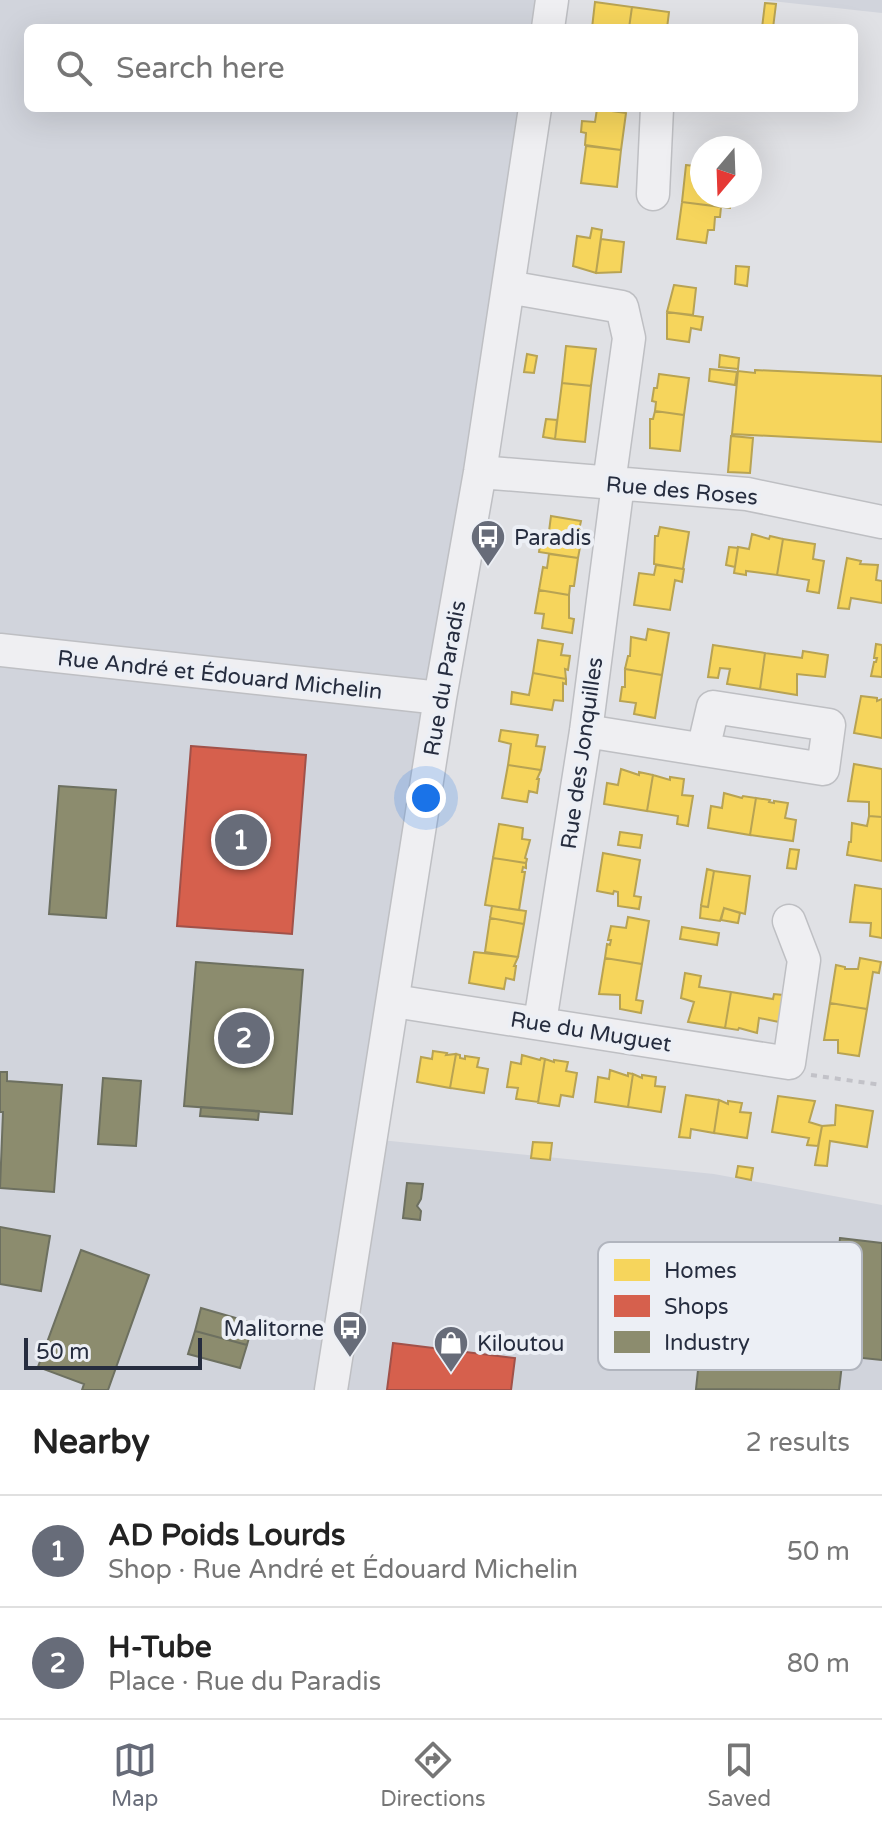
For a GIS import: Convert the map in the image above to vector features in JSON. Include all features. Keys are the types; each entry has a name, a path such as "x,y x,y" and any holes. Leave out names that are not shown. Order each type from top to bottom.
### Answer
{"street":[{"path":"549,24 552,0"},
{"name":"Rue du Paradis","path":"331,1390 440,698 480,472 534,112"},
{"path":"653,194 657,112"},
{"name":"Rue des Jonquilles","path":"508,287 622,307 629,338 586,731 540,1022"},
{"name":"Rue des Roses","path":"480,472 747,494 882,522"},
{"name":"Rue André et Édouard Michelin","path":"0,650 440,698"},
{"path":"586,731 703,750"},
{"path":"789,921 804,960 789,1063"},
{"name":"Rue du Muguet","path":"394,1001 789,1063"}],"path":[{"path":"789,1063 801,1073 882,1085"}],"shaded area":[{"path":"0,0 552,0 549,24 24,24 24,112 534,112 371,1139 714,1174 882,1205 882,1390 0,1390"},
{"path":"762,0 882,0 882,13"}],"building: Homes":[{"path":"595,2 632,7 630,24 592,24"},
{"path":"765,3 776,4 774,24 762,24"},
{"path":"632,7 669,12 668,24 630,24"},
{"path":"597,112 626,113 621,150 585,145 586,133 581,132 582,121 595,122"},
{"path":"586,146 621,150 617,187 581,183"},
{"path":"686,165 690,166 690,203 682,202"},
{"path":"682,202 690,203 690,208 721,208 720,217 715,217 714,230 708,230 706,243 677,239"},
{"path":"592,228 602,230 596,273 573,266 577,236 590,238"},
{"path":"601,239 624,242 621,272 596,273"},
{"path":"736,266 749,267 747,286 735,284"},
{"path":"674,285 696,288 693,315 667,312"},
{"path":"667,312 703,317 701,330 691,328 689,342 667,339"},
{"path":"566,346 596,349 591,386 562,383"},
{"path":"527,354 537,356 534,373 524,372"},
{"path":"720,355 739,358 738,369 719,367"},
{"path":"710,369 737,372 735,385 709,381"},
{"path":"755,370 882,376 882,442 732,434 738,371 755,373"},
{"path":"659,374 689,378 684,415 655,411 656,402 652,401"},
{"path":"562,383 591,386 585,442 555,439"},
{"path":"655,411 684,415 680,451 650,448 650,419 653,419"},
{"path":"546,419 557,420 555,439 543,437"},
{"path":"731,436 753,438 750,473 728,472"},
{"path":"551,516 581,521 579,530 583,531 578,558 539,552 541,538 548,539"},
{"path":"660,527 689,532 683,569 654,564 655,536 658,536"},
{"path":"752,534 783,539 777,575 746,571 746,575 734,573 738,547 749,549"},
{"path":"783,539 815,544 813,559 824,561 819,593 807,591 809,580 777,575"},
{"path":"729,547 738,548 735,567 726,565"},
{"path":"549,554 578,558 574,586 570,586 569,595 539,590"},
{"path":"847,558 861,561 860,564 878,565 876,580 882,581 882,603 851,598 849,609 838,608"},
{"path":"656,565 684,569 682,582 675,580 670,610 634,605 639,573 654,575"},
{"path":"539,590 569,595 569,618 574,619 572,633 542,628 544,614 535,613"},
{"path":"648,629 669,633 662,675 625,669 630,656 631,637 646,640"},
{"path":"538,640 563,644 561,655 570,656 568,670 565,669 566,679 533,673"},
{"path":"876,644 882,645 882,677 871,676 877,658 874,658"},
{"path":"713,645 765,653 760,689 727,684 730,669 720,668 718,678 708,677"},
{"path":"803,651 828,655 825,677 797,674 797,695 760,689 765,653 802,658"},
{"path":"625,669 662,675 655,718 634,714 636,703 620,701 622,687 625,687"},
{"path":"533,673 566,679 566,684 563,683 563,701 554,700 552,710 511,704 512,692 529,695"},
{"path":"861,696 877,698 877,701 882,699 882,738 854,733"},
{"path":"501,730 538,735 536,746 545,747 541,770 508,765 511,744 499,741"},
{"path":"854,764 882,769 882,817 869,816 869,802 848,801"},
{"path":"508,765 541,770 537,793 529,791 527,802 502,798"},
{"path":"621,769 639,775 639,772 653,775 647,811 604,804 607,783 618,785"},
{"path":"653,775 670,780 670,777 684,779 682,795 693,796 688,826 677,824 678,816 647,811"},
{"path":"724,793 756,798 750,835 708,828 711,806 722,808"},
{"path":"756,798 788,803 785,818 796,820 793,841 750,835"},
{"path":"869,816 882,817 882,861 847,855 852,823 867,826"},
{"path":"499,824 523,828 522,839 530,840 526,863 493,858"},
{"path":"620,832 642,835 640,848 618,845"},
{"path":"790,849 799,850 796,869 787,868"},
{"path":"603,853 640,860 634,896 641,897 639,909 618,906 618,892 597,891"},
{"path":"493,858 526,863 522,872 525,872 519,910 485,905"},
{"path":"707,869 714,871 708,907 701,906"},
{"path":"714,871 750,876 745,914 724,908 720,921 700,918 701,906 708,907"},
{"path":"855,885 882,889 882,938 870,936 871,923 850,922"},
{"path":"492,906 526,911 524,924 490,918"},
{"path":"724,908 740,913 738,923 721,920"},
{"path":"628,917 649,921 642,964 605,958 607,944 610,945 611,940 608,940 611,926 626,928"},
{"path":"490,918 524,924 518,957 485,952"},
{"path":"682,927 719,933 717,945 680,939"},
{"path":"474,952 518,957 514,980 506,978 504,989 469,983"},
{"path":"605,958 642,964 636,1000 643,1001 641,1013 620,1009 620,995 599,994"},
{"path":"860,958 881,962 879,973 873,972 867,1009 830,1003 836,965 858,969"},
{"path":"685,973 701,976 699,987 731,992 725,1028 688,1022 694,1002 681,998"},
{"path":"731,992 773,999 774,994 783,995 779,1022 759,1018 757,1033 725,1028"},
{"path":"830,1003 867,1009 859,1056 838,1053 838,1040 824,1040"},
{"path":"433,1051 456,1054 450,1088 417,1082 421,1057 432,1059"},
{"path":"456,1054 465,1059 465,1056 479,1058 477,1067 488,1069 484,1093 450,1088"},
{"path":"522,1055 545,1059 538,1102 516,1099 518,1088 507,1087 511,1062 521,1064"},
{"path":"545,1059 568,1062 566,1071 577,1073 573,1097 561,1095 559,1106 538,1103"},
{"path":"610,1070 628,1076 628,1073 633,1074 628,1107 595,1102 598,1077 609,1079"},
{"path":"633,1074 642,1078 642,1075 656,1077 655,1086 665,1087 661,1112 628,1107"},
{"path":"686,1095 719,1100 714,1133 691,1129 690,1138 679,1137"},
{"path":"778,1096 815,1101 809,1122 822,1126 818,1146 807,1145 809,1138 772,1132"},
{"path":"719,1100 728,1104 728,1101 742,1103 740,1112 751,1113 747,1138 714,1133"},
{"path":"836,1105 873,1111 867,1147 830,1141 827,1166 815,1165 822,1126 835,1125"},
{"path":"533,1142 552,1143 550,1160 531,1158"},
{"path":"738,1166 753,1168 751,1180 736,1177"}],"building: Shops":[{"path":"191,746 306,755 292,934 177,926"},
{"name":"Kiloutou","path":"393,1343 515,1358 511,1390 387,1390"}],"building: Industry":[{"path":"59,786 116,790 106,918 49,914"},
{"path":"196,962 303,970 292,1114 184,1106"},
{"path":"0,1072 7,1072 7,1081 62,1085 54,1192 0,1188 3,1112 0,1112"},
{"path":"103,1078 141,1081 136,1146 98,1144"},
{"path":"201,1107 259,1111 258,1120 200,1116"},
{"path":"407,1183 423,1184 417,1206 421,1211 420,1220 403,1218"},
{"path":"0,1227 50,1236 41,1291 0,1284"},
{"path":"840,1238 882,1243 882,1360 862,1358 862,1242 840,1242"},
{"path":"81,1250 149,1275 108,1390 82,1390 84,1384 38,1367"},
{"path":"201,1308 253,1323 247,1345 195,1331"},
{"path":"195,1331 247,1345 240,1368 188,1354"},
{"path":"698,1370 841,1370 839,1390 696,1389"}],"place":[{"name":"Paradis","path":"488,568"},
{"name":"AD Poids Lourds","path":"241,840"},
{"name":"H-Tube","path":"244,1038"},
{"name":"Malitorne","path":"350,1359"},
{"name":"Kiloutou","path":"451,1374"}]}
